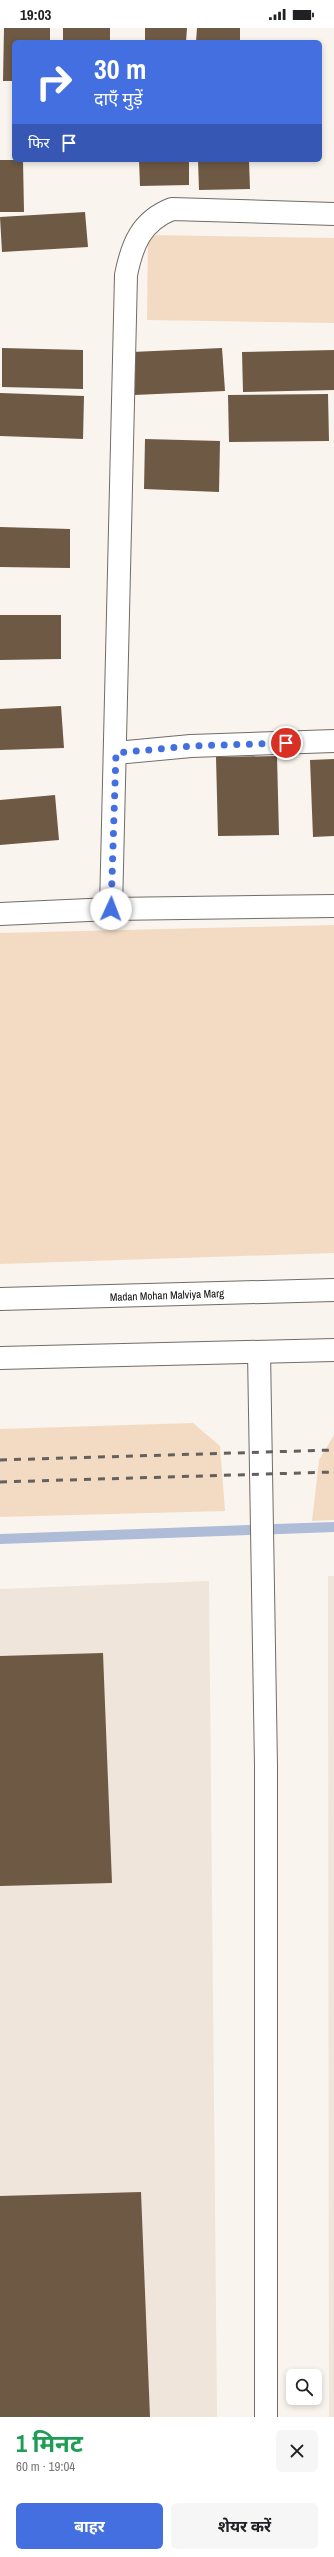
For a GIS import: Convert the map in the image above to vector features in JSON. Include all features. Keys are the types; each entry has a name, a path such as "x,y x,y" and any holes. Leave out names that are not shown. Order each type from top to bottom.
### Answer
{"street":[{"path":"111,909 116,753 126,275 130,256 140,234 157,215 172,209 334,214"},
{"path":"116,753 191,746 334,741"},
{"path":"0,914 111,909 334,906"},
{"name":"Madan Mohan Malviya Marg","path":"0,1299 334,1290"},
{"path":"0,1358 334,1350"},
{"path":"259,1352 266,1766 266,2417"}],"shaded area":[{"path":"148,235 334,238 334,323 147,320"},
{"path":"334,925 334,1253 0,1264 0,933"},
{"path":"193,1423 220,1446 225,1511 0,1517 0,1429"},
{"path":"334,1435 334,1520 312,1521 319,1460"},
{"path":"328,1576 334,1576 334,2417 329,2417"},
{"path":"209,1581 217,2417 0,2417 0,1589"}],"building":[{"path":"4,28 50,28 50,40 12,40 12,81 3,81"},
{"path":"63,28 110,28 110,40 63,40"},
{"path":"145,28 187,28 186,40 145,40"},
{"path":"197,28 240,28 240,40 196,40"},
{"path":"0,160 23,162 24,212 0,212"},
{"path":"139,162 189,162 189,185 140,186"},
{"path":"198,162 249,162 250,189 199,190"},
{"path":"85,212 88,247 2,252 0,217"},
{"path":"2,348 83,350 83,389 2,387"},
{"path":"222,348 225,391 134,395 132,352"},
{"path":"334,350 334,390 243,392 242,352"},
{"path":"0,393 84,396 83,439 0,436"},
{"path":"328,394 329,441 229,442 228,395"},
{"path":"145,439 220,441 219,492 144,489"},
{"path":"0,527 70,529 70,568 0,567"},
{"path":"0,615 61,615 61,659 0,660"},
{"path":"61,706 64,748 0,750 0,709"},
{"path":"277,756 279,835 218,836 216,757"},
{"path":"334,759 334,836 313,837 310,760"},
{"path":"55,795 59,840 0,845 0,800"},
{"path":"103,1653 112,1883 0,1886 0,1656"},
{"path":"141,2192 150,2417 0,2417 0,2196"}],"waterway":[{"path":"0,1539 334,1527"}],"railway":[{"path":"0,1460 334,1450"},
{"path":"0,1482 334,1472"}],"route":[{"path":"111,909 116,753 191,746 286,743"}]}
